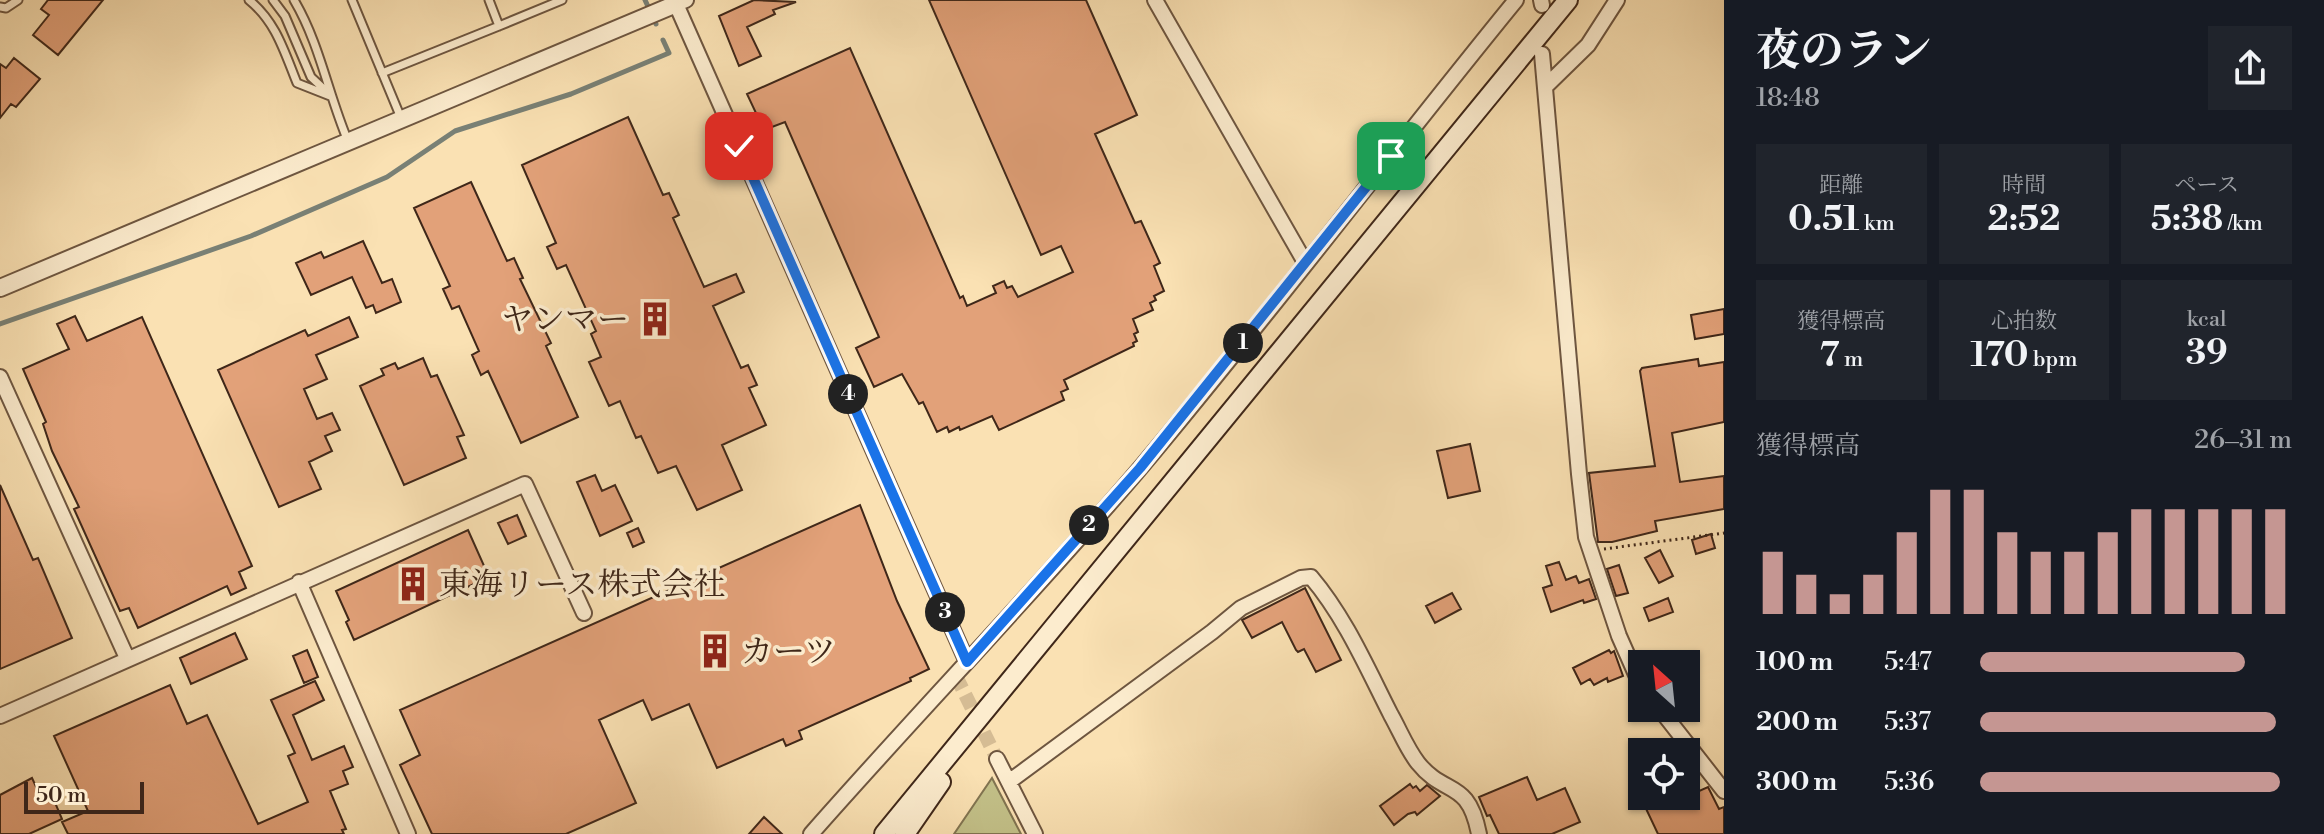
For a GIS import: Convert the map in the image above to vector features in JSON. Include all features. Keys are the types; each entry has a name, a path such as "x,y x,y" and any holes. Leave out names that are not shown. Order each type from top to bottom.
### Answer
{"main road":[{"path":"884,834 1568,0"},
{"path":"905,834 1000,693"}],"street":[{"path":"1155,0 1306,264"},
{"path":"811,834 1140,468 1516,0"},
{"path":"1545,87 1588,45 1617,0"},
{"path":"0,288 679,1 967,662"},
{"path":"1542,54 1586,537 1628,656"},
{"path":"0,377 127,658"},
{"path":"0,716 525,484 584,613"},
{"path":"1010,781 1241,608 1301,578 1311,577 1343,622 1419,765 1465,795 1479,834"},
{"path":"299,582 408,834"},
{"path":"1670,722 1724,791"},
{"path":"997,759 1035,834"}],"lane":[{"path":"0,7 6,8 18,0"},
{"path":"249,0 265,13 272,24 297,83 330,96"},
{"path":"273,0 285,16 311,77 330,96"},
{"path":"294,0 326,72 330,96 348,141"},
{"path":"352,0 401,118"},
{"path":"489,0 499,26"},
{"path":"382,73 562,0"}],"path":[{"path":"1592,550 1724,533"}],"shaded area":[{"path":"992,778 1021,834 954,834"}],"building":[{"path":"48,0 103,0 58,55 33,35 49,15 41,9"},
{"path":"754,0 796,2 773,10 775,14 747,27 761,56 739,66 719,16"},
{"path":"929,0 1086,0 1137,115 1095,134 1135,223 1141,221 1160,263 1154,266 1164,291 1154,296 1156,300 1150,303 1153,310 1133,319 1138,332 1134,334 1137,341 1133,343 1134,346 1064,380 1068,389 1061,392 1064,400 999,430 992,416 960,430 959,427 949,432 947,427 937,432 923,402 919,404 902,374 874,387 856,348 879,337 785,122 764,130 747,94 850,48 960,298 963,296 967,306 996,293 993,286 1004,281 1007,288 1012,286 1018,297 1073,272 1061,246 1041,255"},
{"path":"14,58 40,79 16,107 11,104 0,118 0,64 6,68"},
{"name":"ヤンマー","path":"628,117 663,195 669,193 679,215 673,218 704,287 736,274 744,292 713,306 741,368 748,365 757,385 749,388 766,425 722,445 742,490 697,510 676,466 658,473 641,436 636,438 620,401 609,406 589,362 601,357 591,334 596,331 566,265 557,269 547,247 556,243 522,165"},
{"path":"471,182 507,261 514,258 523,278 520,279 551,343 546,346 578,417 521,443 488,371 481,375 472,355 479,351 459,306 452,309 443,289 450,286 414,208"},
{"path":"363,241 382,283 392,279 401,302 376,313 373,305 366,308 352,277 311,295 296,263 321,252 324,258"},
{"path":"1724,309 1724,334 1695,339 1691,315"},
{"path":"75,316 87,341 142,317 252,566 239,572 246,588 231,595 227,586 138,628 129,608 120,611 74,509 79,507 52,451 43,424 46,422 23,369 69,349 57,324"},
{"path":"349,317 358,337 316,355 327,379 304,389 317,419 332,413 340,430 325,436 332,451 309,462 321,489 279,507 218,370 305,330 308,336"},
{"path":"423,358 431,377 437,375 464,435 457,437 466,458 404,485 360,386 384,375 381,369 395,363 398,369"},
{"path":"1698,359 1699,366 1724,362 1724,422 1672,433 1680,482 1724,476 1724,509 1655,521 1657,531 1612,542 1598,542 1589,473 1655,466 1640,371 1642,368"},
{"path":"1470,444 1480,491 1448,498 1437,451"},
{"path":"595,475 602,491 615,485 632,521 600,536 577,482"},
{"path":"0,485 33,560 38,558 72,638 0,669"},
{"name":"カーツ","path":"860,505 897,601 929,669 910,678 911,681 799,731 802,739 786,746 783,739 717,768 689,704 652,720 643,700 599,720 636,803 566,834 432,834 400,765 420,755 400,710"},
{"path":"517,515 526,536 508,544 498,523"},
{"path":"638,528 644,542 633,547 627,533"},
{"name":"東海リース株式会社","path":"468,530 489,577 354,640 336,591"},
{"path":"1711,534 1715,548 1696,554 1692,540"},
{"path":"1660,550 1673,576 1659,583 1645,558"},
{"path":"1559,562 1566,580 1576,576 1579,583 1589,579 1596,599 1584,603 1583,600 1551,612 1543,588 1552,585 1546,566"},
{"path":"1619,565 1628,593 1616,596 1607,569"},
{"path":"1305,588 1341,660 1316,672 1304,649 1296,650 1282,622 1252,638 1242,620"},
{"path":"1452,593 1461,609 1435,623 1426,606"},
{"path":"1668,598 1673,612 1649,621 1644,608"},
{"path":"235,633 247,659 191,684 180,658"},
{"path":"307,650 318,677 304,683 293,656"},
{"path":"1609,650 1611,653 1614,651 1623,676 1608,682 1607,678 1594,685 1590,679 1581,684 1573,668"},
{"path":"315,681 324,700 293,715 312,760 344,746 353,767 343,771 348,784 330,791 346,829 342,830 344,834 68,834 62,822 88,811 54,736 170,685 187,724 207,715 258,824 308,802 288,756 295,753 271,700"},
{"path":"1527,777 1537,800 1565,788 1580,822 1552,834 1499,834 1479,797"},
{"path":"32,778 38,791 48,786 62,819 29,834 0,834 0,795"},
{"path":"1410,784 1420,791 1427,785 1440,796 1417,815 1415,812 1408,814 1394,825 1380,806"},
{"path":"1708,787 1719,809 1724,807 1724,834 1658,834 1647,810 1700,810 1700,791"},
{"path":"764,817 782,834 749,834"}],"waterway":[{"path":"645,0 656,24"},
{"path":"0,324 251,236 387,177 455,131 571,94 669,53 663,40"}],"tunnel":[{"path":"956,676 997,759"}],"place":[{"name":"ヤンマー","path":"655,319"},
{"name":"東海リース株式会社","path":"413,584"},
{"name":"カーツ","path":"715,651"}],"route":[{"path":"739,146 967,662 1140,468 1391,156"}]}
